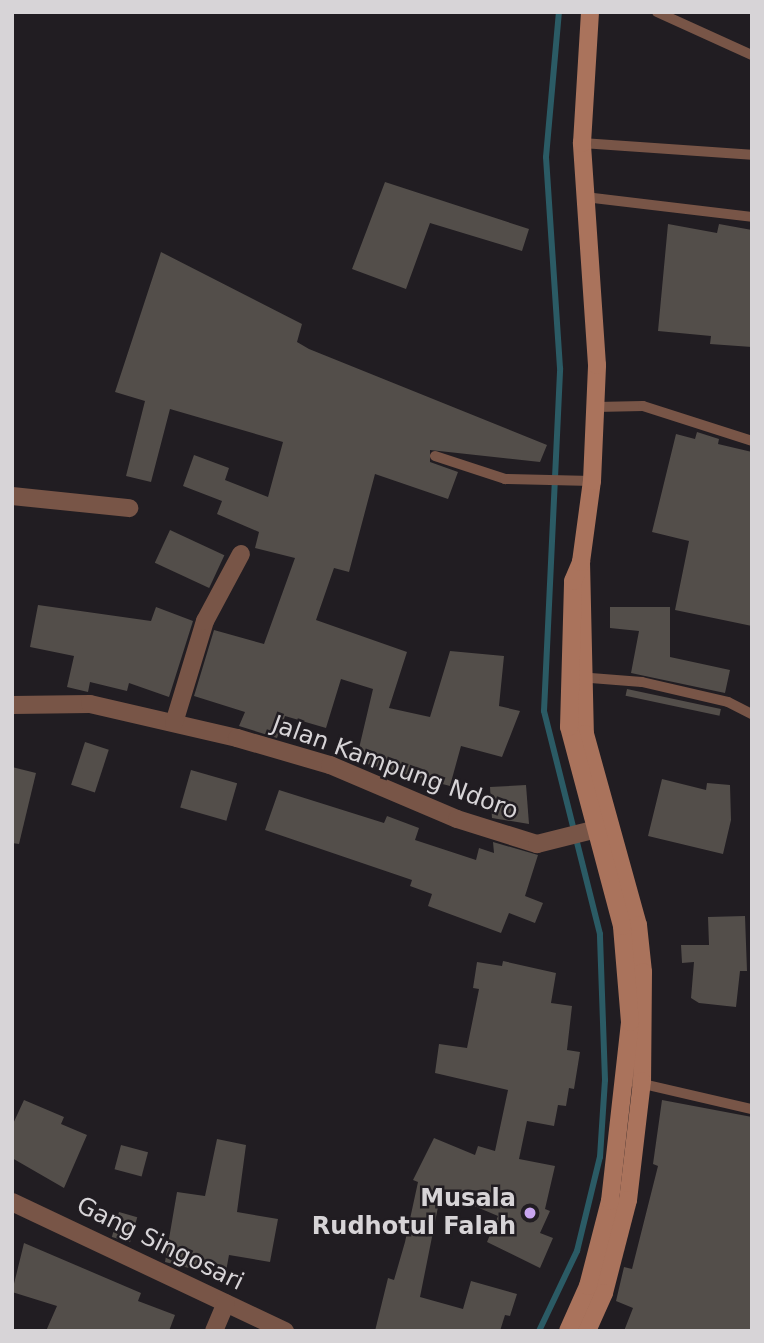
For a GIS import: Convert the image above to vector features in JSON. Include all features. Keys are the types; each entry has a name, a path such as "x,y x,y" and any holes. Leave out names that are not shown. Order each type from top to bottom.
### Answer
{"main road":[{"path":"587,1331 619,1242 643,972 638,925 598,829 575,677 582,562 583,482 596,407 582,143 590,12"},
{"path":"568,1331 602,1238 634,1080"}],"street":[{"path":"12,496 129,508"},
{"path":"174,723 205,621 241,555"},
{"name":"Jalan Kampung Ndoro","path":"12,705 90,704 174,723 330,765 500,834 537,844 598,829"},
{"name":"Gang Singosari","path":"12,1202 285,1331"},
{"path":"214,1331 226,1303"}],"lane":[{"path":"657,12 752,55"},
{"path":"582,143 752,155"},
{"path":"585,197 752,217"},
{"path":"596,407 643,406 752,441"},
{"path":"435,456 536,484 583,482"},
{"path":"575,677 642,682 728,702 752,715"},
{"path":"634,1080 752,1109"}],"building":[{"path":"385,182 529,229 522,251 430,223 406,289 352,269"},
{"path":"668,224 717,233 719,224 752,230 752,347 710,344 711,336 658,331"},
{"path":"161,252 302,324 297,342 309,349 547,445 540,462 430,450 430,462 458,472 448,499 375,474 349,572 334,568 316,620 407,652 389,708 430,717 450,651 504,656 499,706 520,711 502,757 461,746 450,786 356,761 373,689 341,679 326,728 285,716 277,738 239,726 245,712 194,696 214,630 264,644 295,558 255,548 259,532 217,514 222,501 183,486 194,455 229,468 225,480 268,497 283,442 170,409 151,482 126,476 145,401 115,392"},
{"path":"697,432 719,439 718,444 752,452 752,626 675,610 689,541 652,532 676,434 695,439"},
{"path":"170,530 224,555 209,588 155,563"},
{"path":"38,605 151,621 156,607 193,621 169,697 129,683 127,691 90,682 88,692 67,687 74,656 30,647"},
{"path":"610,607 670,607 670,657 730,670 725,693 631,673 639,631 610,628"},
{"path":"627,689 721,709 719,716 626,696"},
{"path":"85,742 109,750 95,793 71,785"},
{"path":"12,767 36,773 19,844 12,843"},
{"path":"191,770 237,783 226,821 180,807"},
{"path":"662,779 706,790 707,783 730,785 731,820 723,854 648,836"},
{"path":"526,785 529,824 492,818 490,787"},
{"path":"279,790 384,823 387,816 419,828 415,840 476,860 479,848 494,853 493,842 538,855 525,896 543,903 535,923 509,913 501,933 428,906 432,894 410,886 412,880 265,830"},
{"path":"745,916 747,971 740,971 736,1007 699,1003 691,998 694,962 682,963 681,945 709,945 708,917"},
{"path":"503,961 556,973 551,1003 572,1006 567,1050 580,1052 574,1089 569,1088 566,1106 558,1105 554,1126 527,1121 519,1159 555,1166 545,1209 550,1211 540,1233 553,1238 540,1268 487,1242 498,1216 441,1192 420,1297 463,1309 471,1281 517,1294 510,1316 505,1315 500,1331 375,1331 388,1278 394,1280 405,1242 418,1182 413,1180 434,1138 475,1155 478,1146 495,1151 508,1090 435,1073 439,1044 467,1048 479,989 473,988 477,962 502,966"},
{"path":"24,1100 64,1117 61,1124 87,1135 64,1188 12,1158 12,1126"},
{"path":"662,1100 752,1117 752,1331 624,1331 633,1308 616,1301 624,1267 632,1269 658,1166 653,1164"},
{"path":"217,1139 246,1145 237,1212 278,1219 270,1262 229,1255 225,1277 165,1262 177,1192 205,1196"},
{"path":"121,1145 148,1152 142,1176 115,1169"},
{"path":"119,1212 137,1217 130,1242 112,1237"},
{"path":"24,1243 141,1293 138,1301 175,1315 169,1331 46,1331 57,1306 12,1292"}],"waterway":[{"path":"539,1331 577,1251 600,1157 605,1080 600,934 544,711 560,368 546,157 559,12"}],"place":[{"name":"Musala Rudhotul Falah","path":"530,1213"}]}
